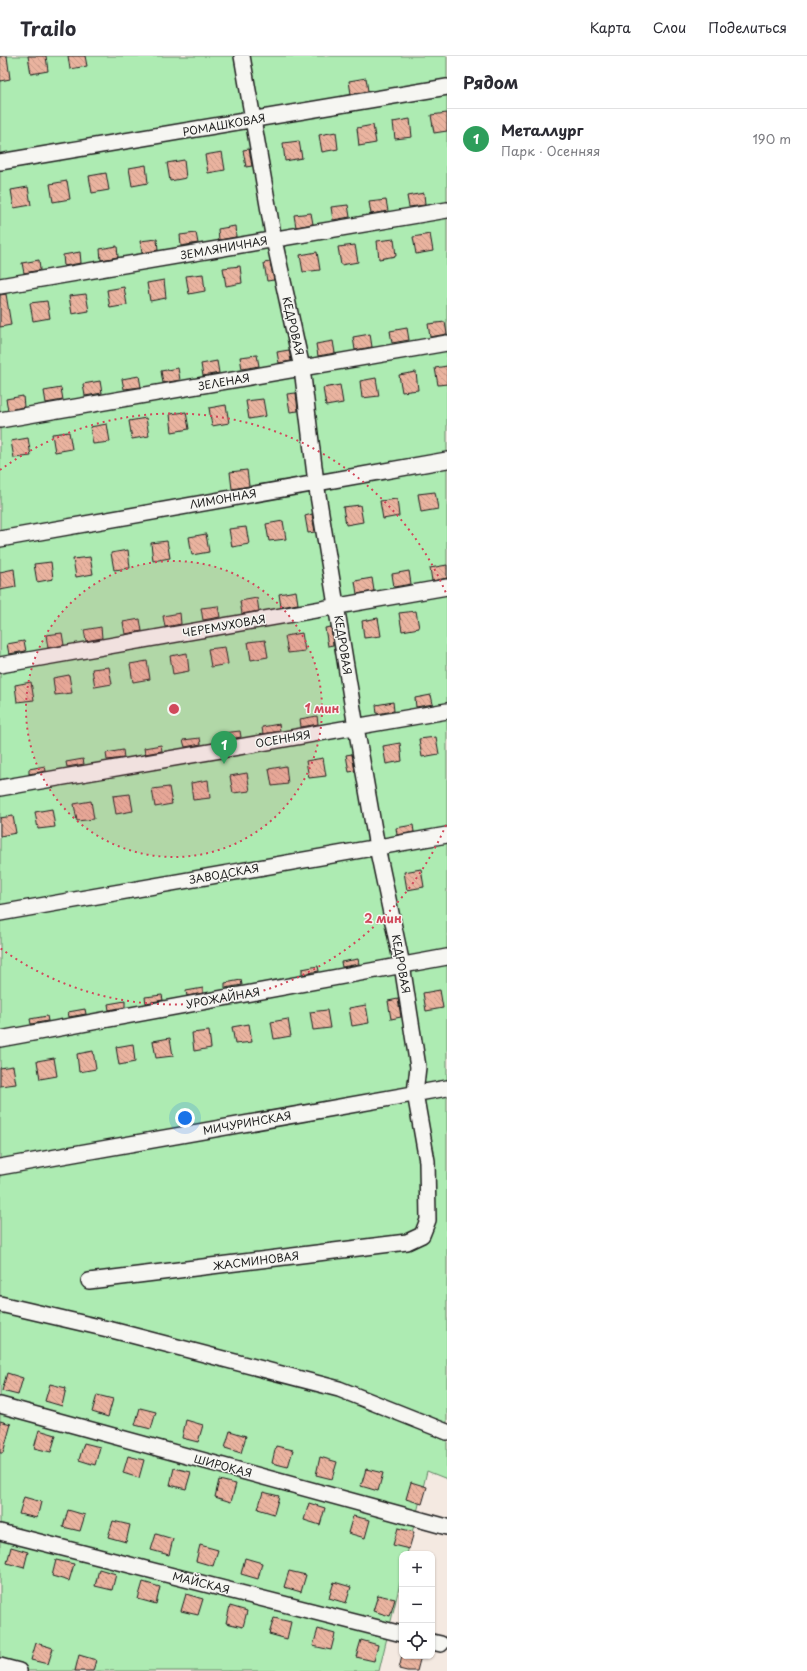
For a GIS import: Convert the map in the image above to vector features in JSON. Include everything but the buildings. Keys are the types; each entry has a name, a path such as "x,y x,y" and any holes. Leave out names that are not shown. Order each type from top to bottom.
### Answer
{"street":[{"name":"КЕДРОВАЯ","path":"242,56 274,240 302,368 316,483 356,727 377,847 402,965 418,1067 414,1093 427,1162 428,1220 422,1235"},
{"name":"РОМАШКОВАЯ","path":"0,162 447,87"},
{"name":"ЗЕМЛЯНИЧНАЯ","path":"0,286 447,210"},
{"name":"ЗЕЛЕНАЯ","path":"0,420 447,343"},
{"name":"ЛИМОННАЯ","path":"0,539 447,460"},
{"name":"ЧЕРЕМУХОВАЯ","path":"0,665 447,587"},
{"name":"ОСЕННЯЯ","path":"0,788 447,711"},
{"name":"ЗАВОДСКАЯ","path":"0,913 447,835"},
{"name":"УРОЖАЙНАЯ","path":"0,1039 447,957"},
{"name":"МИЧУРИНСКАЯ","path":"0,1167 447,1088"},
{"name":"ЖАСМИНОВАЯ","path":"89,1281 407,1242 422,1235"},
{"path":"0,1304 112,1330 339,1388 447,1432"},
{"name":"ШИРОКАЯ","path":"0,1405 447,1527"},
{"name":"МАЙСКАЯ","path":"0,1532 399,1633"},
{"path":"0,1666 19,1671"}],"green space":[{"path":"0,56 447,56 447,1479 427,1471 408,1551 399,1551 399,1588 379,1671 0,1671"}],"place":[{"name":"Металлург","path":"224,764"}]}
